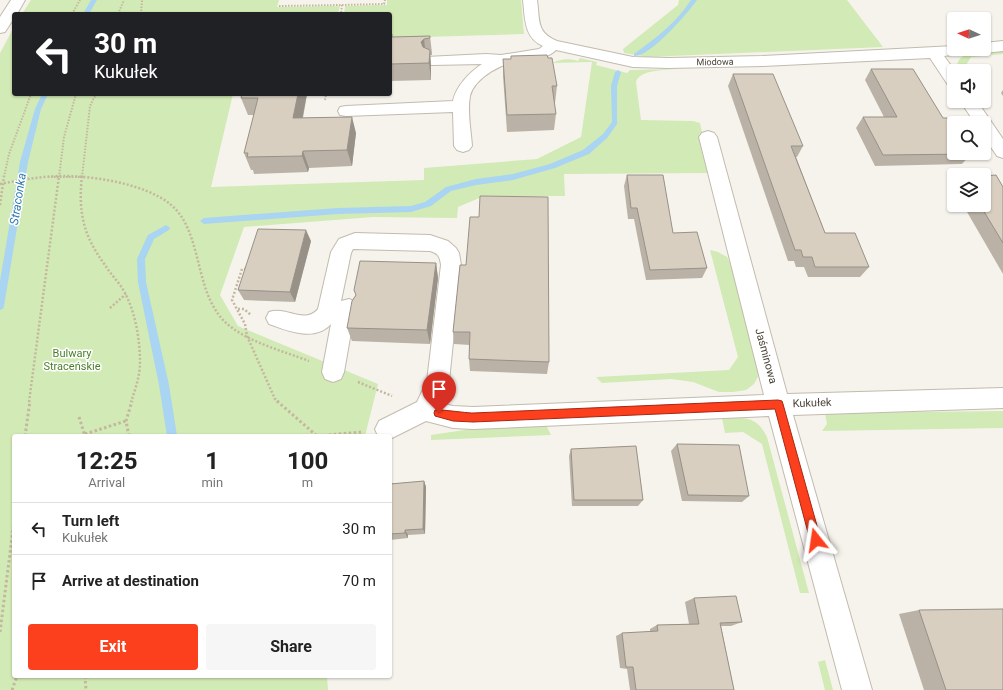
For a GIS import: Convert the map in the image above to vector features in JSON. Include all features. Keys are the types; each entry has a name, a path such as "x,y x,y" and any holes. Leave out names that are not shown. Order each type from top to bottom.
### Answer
{"street":[{"path":"0,29 18,0"},
{"name":"Miodowa","path":"530,0 534,31 541,40 554,45 620,60 643,63 778,61 947,52"},
{"path":"463,146 461,106 462,93 478,74 491,64 513,57 543,54 548,52 554,45"},
{"path":"991,47 1003,46"},
{"path":"934,53 947,71"},
{"path":"432,60 486,58 502,60"},
{"path":"346,111 461,106"},
{"path":"991,134 1003,152"},
{"name":"Jaśminowa","path":"708,137 778,404 857,690"},
{"path":"277,318 305,326 320,322 328,312 341,252 346,244 355,242 430,243 441,246 449,253 451,266 438,381 425,410 387,429"},
{"path":"333,372 345,308 349,308"},
{"name":"Kukułek","path":"425,410 453,417 473,418 778,404 1003,398"}],"path":[{"path":"73,12 80,0"},
{"path":"119,12 124,0"},
{"path":"141,12 142,0"},
{"path":"279,6 384,4 385,0"},
{"path":"341,12 342,5"},
{"path":"0,205 1,184 9,154 30,96"},
{"path":"25,434 58,175 64,137 75,96"},
{"path":"95,96 90,106 81,204 84,230 104,264 126,294 133,313 138,335 140,364 136,386 126,421 129,434"},
{"path":"1,184 34,177 58,175 83,176 140,188 171,204 182,218 190,235 207,295 213,308 225,322 247,336 425,410"},
{"path":"246,269 242,269 232,300 245,324 247,336 276,399 315,434"},
{"path":"110,308 126,294"},
{"path":"79,417 85,434"},
{"path":"88,434 126,421"},
{"path":"337,434 387,429"},
{"path":"0,632 12,538"},
{"path":"12,690 16,678"},
{"path":"85,678 86,690"}],"green space":[{"path":"31,0 279,0 277,7 340,6 338,12 23,12"},
{"path":"387,0 521,0 524,34 392,38 392,12 344,12 345,6 387,5"},
{"path":"679,0 847,0 883,47 648,57 624,53 623,49 678,5"},
{"name":"Bulwary Straceńskie","path":"12,31 12,96 233,96 211,187 424,180 424,168 537,159 581,137 592,62 552,63 565,59 578,61 580,58 597,62 596,65 627,73 630,70 675,69 647,73 638,78 636,82 641,120 693,121 700,123 711,173 564,174 565,196 484,196 458,207 457,218 373,217 244,227 220,295 238,326 378,384 366,434 12,434 12,678 327,678 328,690 0,690 0,53"},
{"path":"991,51 1003,51 1003,54 991,55"},
{"path":"963,56 982,56 971,57 967,64 958,64"},
{"path":"710,250 727,257 737,279 757,356 759,375 754,384 746,390 719,392 693,382 671,379 602,383 596,377 729,370 738,357"},
{"path":"1003,411 1003,428 822,431 827,424 825,413"},
{"path":"722,418 743,418 754,421 763,430 767,437 809,593 800,593 762,444 743,432 725,433"},
{"path":"505,424 546,425 551,435 431,440 431,435"},
{"path":"825,660 833,690 825,690 818,662"}],"building":[{"path":"430,36 430,38 424,39 421,42 423,47 430,50 429,63 392,64 392,37"},
{"path":"547,55 548,58 552,58 557,86 552,86 556,114 507,115 503,59 511,59 511,56"},
{"path":"871,69 913,69 943,118 947,118 947,154 883,155 863,117 897,117"},
{"path":"733,74 773,74 803,146 791,146 825,233 855,233 869,267 815,267 812,257 803,257 801,250 795,250"},
{"path":"242,96 298,96 293,118 352,117 347,150 303,151 302,156 247,157 248,153 244,153 258,98 241,98"},
{"path":"627,175 663,175 673,233 697,232 707,268 650,270 637,208 631,208"},
{"path":"991,175 996,175 1003,187 1003,243 984,212 991,212"},
{"path":"480,196 548,197 549,362 469,359 470,332 453,332 460,265 466,265 470,217 479,217"},
{"path":"258,229 306,230 290,292 238,290"},
{"path":"360,261 436,263 427,330 347,328 352,301 356,295 354,290"},
{"path":"677,444 739,445 749,496 688,495"},
{"path":"636,446 643,500 574,500 571,449"},
{"path":"424,481 423,529 405,530 405,533 392,534 392,484"},
{"path":"736,596 742,622 720,623 734,690 636,690 633,667 626,667 622,633 658,631 657,625 699,624 694,598"},
{"path":"1003,609 1003,690 946,690 919,610"}],"waterway":[{"name":"Straconka","path":"87,12 94,0"},
{"path":"636,55 676,24 694,0"},
{"path":"204,221 338,211 411,209 428,204 449,189 476,182 513,177 552,166 586,152 605,136 615,122 614,86 618,72"},
{"name":"Straconka","path":"0,306 24,162 38,109 44,96"},
{"path":"166,228 151,237 141,259 142,282 164,385 172,434"}],"route":[{"path":"439,413 453,417 473,418 778,404 816,540"}]}
